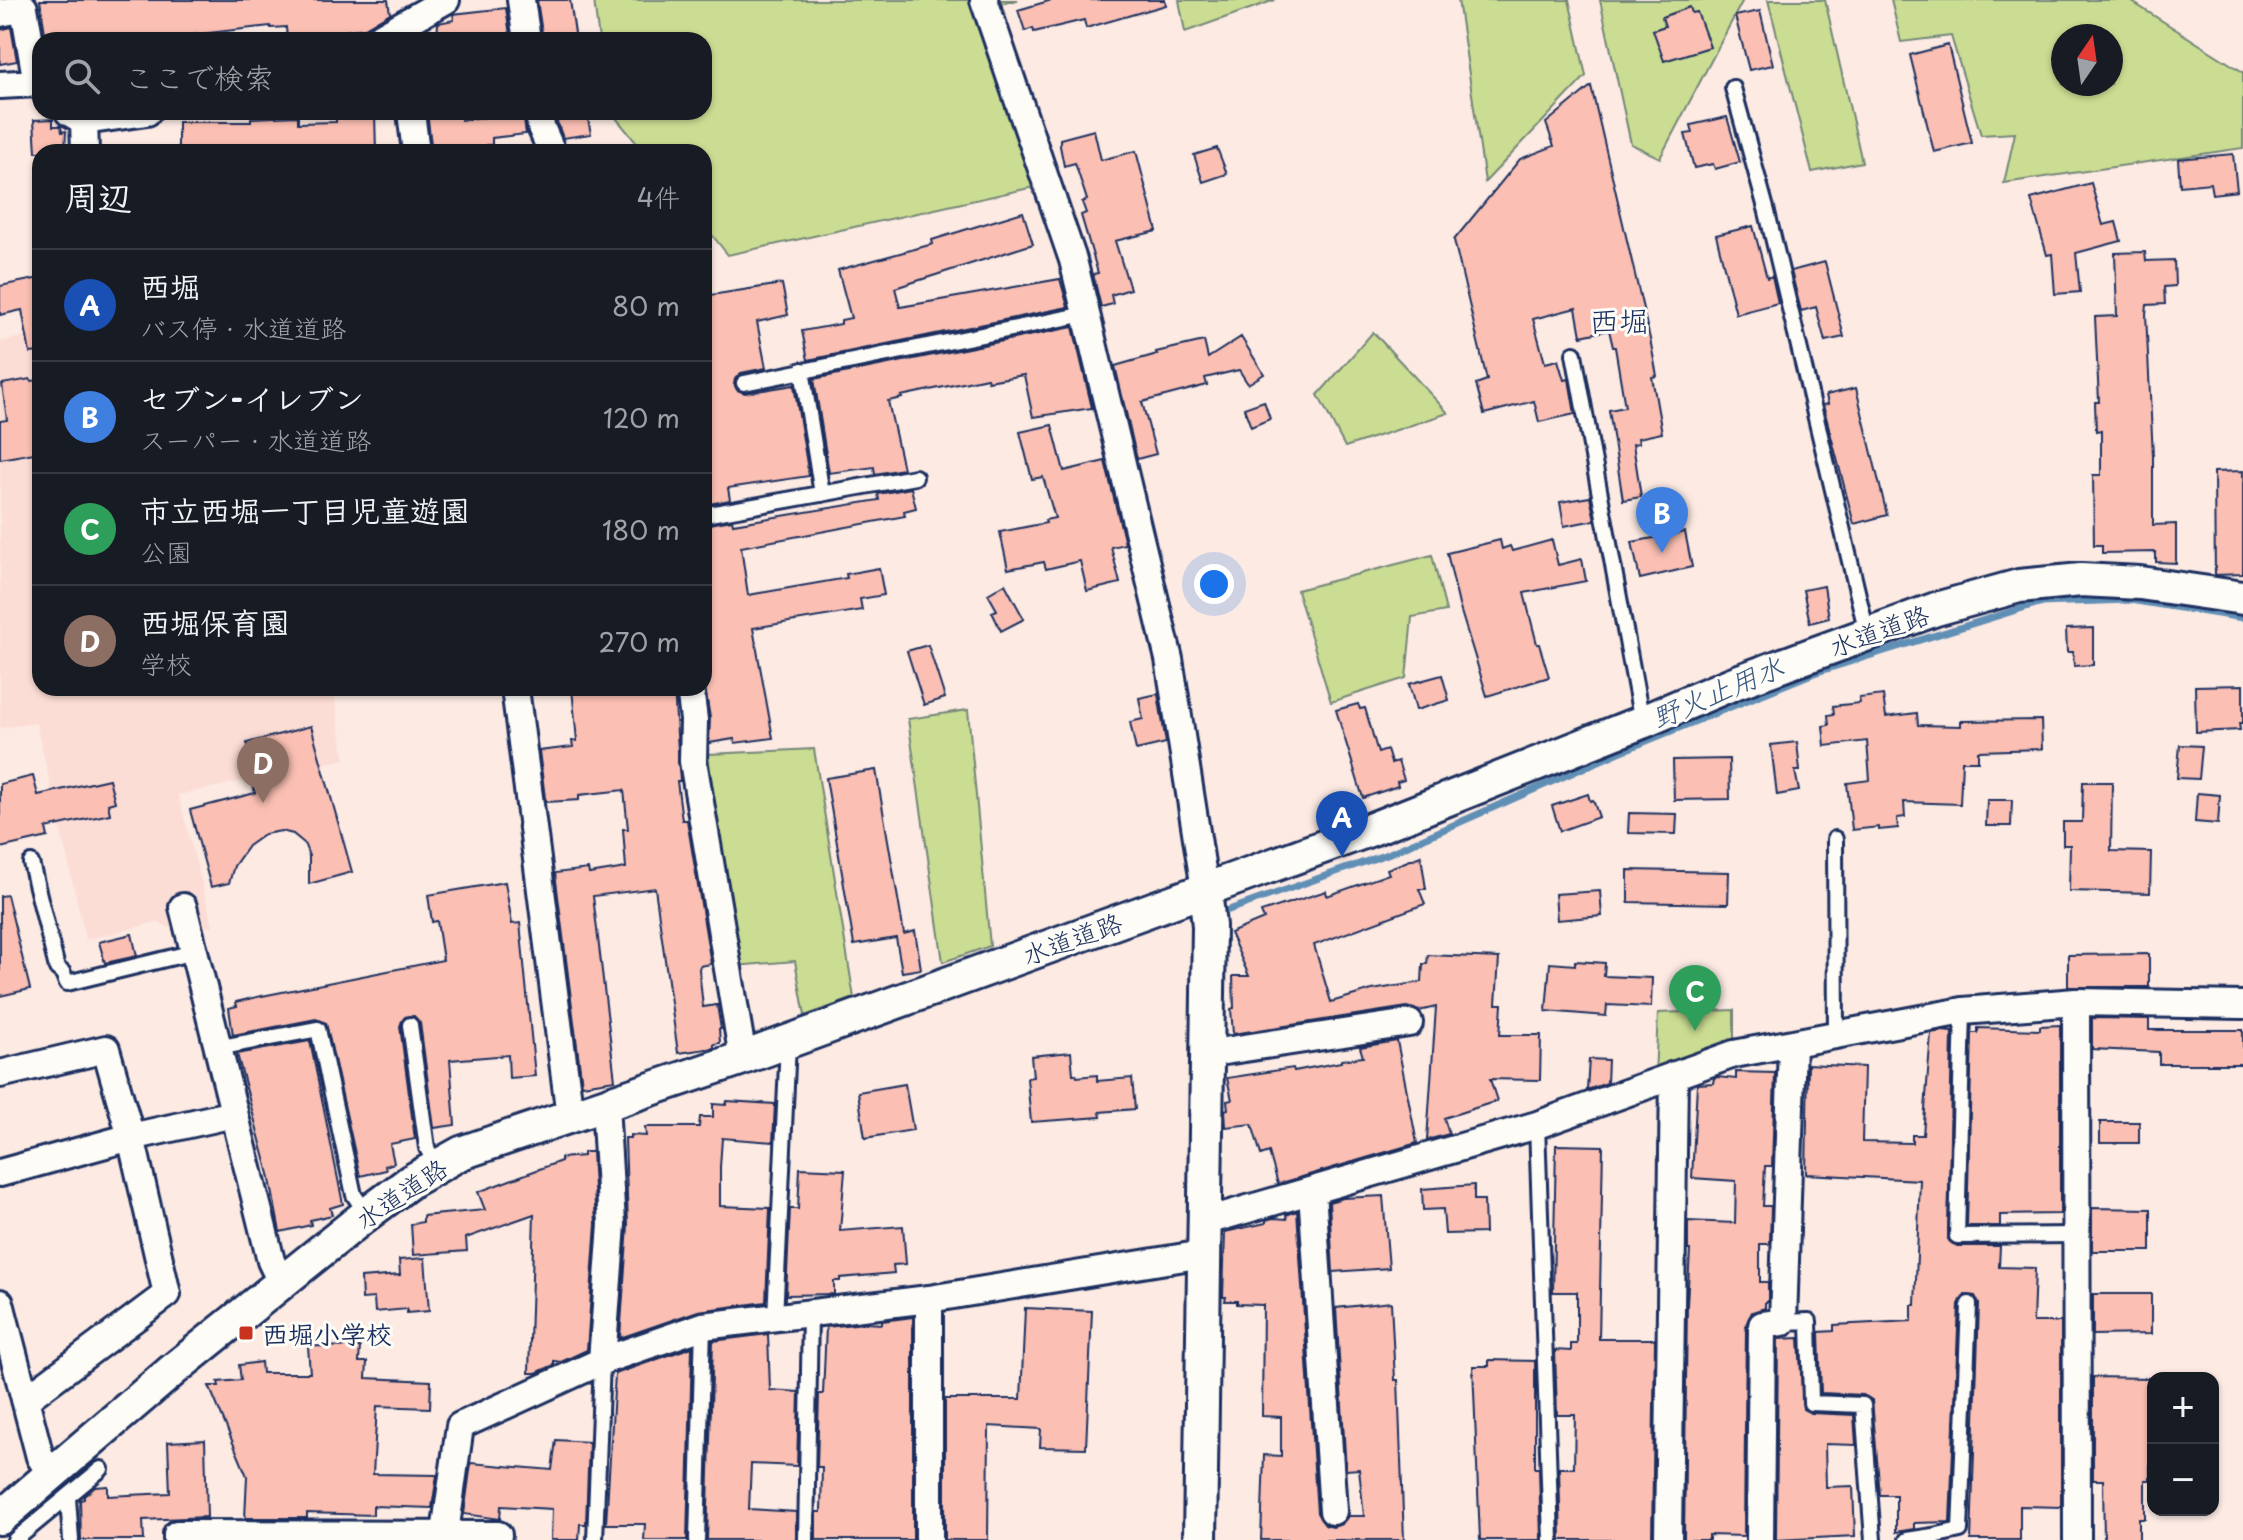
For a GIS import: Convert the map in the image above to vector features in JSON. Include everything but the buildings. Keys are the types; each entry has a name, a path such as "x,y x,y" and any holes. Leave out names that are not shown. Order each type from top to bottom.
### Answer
{"street":[{"path":"401,32 446,0"},
{"path":"521,0 526,32"},
{"path":"984,0 1073,260 1169,659 1205,889 1209,926 1200,1540"},
{"path":"0,13 24,8 32,49"},
{"path":"0,85 32,85"},
{"path":"77,120 83,144"},
{"path":"412,120 415,144"},
{"path":"540,120 548,144"},
{"name":"水道道路","path":"0,1518 59,1486 281,1282 367,1214 436,1165 461,1153 743,1058 1372,829 1734,683 1936,609 2019,586 2081,580 2140,583 2243,598"},
{"path":"516,696 570,1116"},
{"path":"691,696 693,761 743,1058"},
{"path":"183,907 271,1261 281,1282"},
{"path":"2076,1002 2077,1540"},
{"path":"445,1537 460,1426 602,1361 703,1326 929,1299 1203,1238 1312,1191 1537,1125 1734,1054 1963,1011 2076,1002 2243,1005"},
{"path":"1205,1054 1409,1023"},
{"path":"1760,1540 1762,1325 1783,1322 1792,1044"},
{"path":"0,1074 106,1049 131,1137 167,1294 25,1400"},
{"path":"1668,1540 1674,1075"},
{"path":"602,1361 612,1224 605,1104"},
{"path":"0,1173 131,1137 234,1114"},
{"path":"1312,1191 1333,1511"},
{"path":"929,1299 929,1540"},
{"path":"0,1303 40,1457 59,1486"},
{"path":"177,1540 177,1534 498,1535 497,1540"}],"lane":[{"path":"1733,88 1767,212 1867,633"},
{"path":"744,383 1086,314"},
{"path":"1574,354 1642,722"},
{"path":"802,370 822,494"},
{"path":"712,514 915,477"},
{"path":"1835,839 1836,1034"},
{"path":"31,863 57,968 67,983 194,952"},
{"path":"1963,1011 1957,1236 2075,1235"},
{"path":"410,1025 427,1148 436,1165"},
{"path":"217,1048 318,1029 354,1195 367,1214"},
{"path":"775,1318 788,1041"},
{"path":"1537,1125 1551,1540"},
{"path":"1907,1540 1933,1538 1960,1530 1969,1304"},
{"path":"806,1540 810,1314"},
{"path":"1783,1322 1809,1321 1811,1403 1863,1405 1873,1540"},
{"path":"697,1540 703,1326"},
{"path":"595,1540 602,1361"},
{"path":"15,1540 59,1486 101,1469"},
{"path":"59,1486 71,1540"}],"shaded area":[{"path":"32,335 32,696 334,696 345,759 178,795 213,926 174,929 156,922 86,940 36,723 0,728 0,342"}],"green space":[{"path":"594,0 1018,0 988,6 1047,184 728,255 712,235 712,144 637,144 618,120 712,120 712,32 598,32"},
{"path":"1179,0 1275,0 1185,32"},
{"path":"1458,0 1569,0 1586,76 1485,182"},
{"path":"1600,0 1743,0 1660,158 1631,144"},
{"path":"1768,0 1825,0 1862,162 1812,172"},
{"path":"1891,0 2129,0 2243,72 2243,148 2004,183 2015,133 1981,135 1951,36 1901,42"},
{"path":"1373,332 1448,413 1345,447 1318,395"},
{"path":"1432,555 1446,611 1412,617 1406,678 1331,702 1297,590"},
{"path":"968,710 990,946 943,962 908,719"},
{"path":"814,749 854,998 805,1016 795,961 735,966 708,754"},
{"path":"1734,1010 1734,1048 1655,1075 1658,1013"}],"waterway":[{"name":"野火止用水","path":"1226,911 1390,853 1617,753 1814,673 2039,603 2130,600 2243,618"}],"place":[{"name":"セブン-イレブン","path":"1662,553"},
{"name":"西堀保育園","path":"263,803"},
{"name":"西堀","path":"1342,857"},
{"name":"市立西堀一丁目児童遊園","path":"1695,1031"},
{"name":"西堀小学校","path":"246,1333"}],"district":[{"name":"西堀","path":"1619,319"}]}
